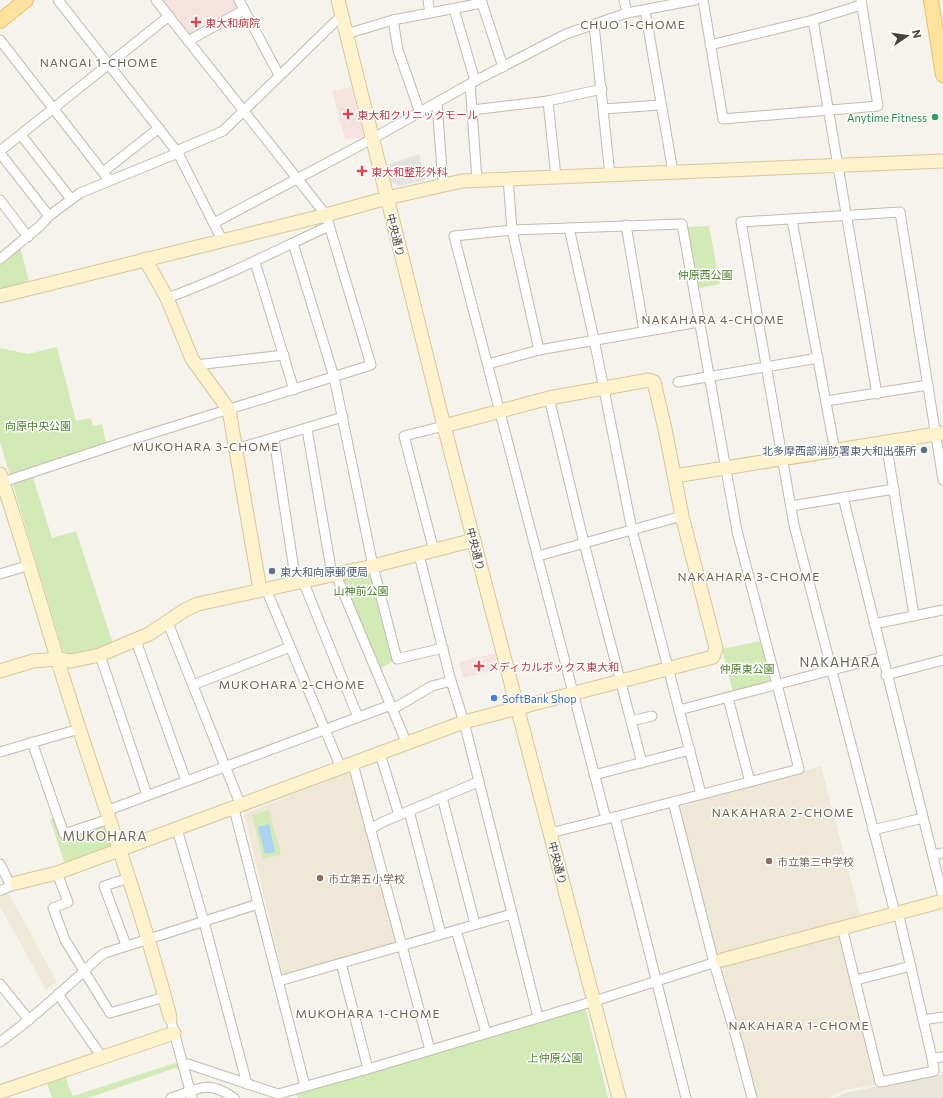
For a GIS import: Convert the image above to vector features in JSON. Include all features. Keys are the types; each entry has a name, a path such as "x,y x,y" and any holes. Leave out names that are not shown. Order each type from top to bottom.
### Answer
{"main road":[{"path":"0,21 26,0"},
{"path":"931,0 943,75"}],"street":[{"path":"58,0 178,153 222,240"},
{"path":"156,0 328,220 371,365 229,410 1,478 30,565 79,729 148,939 191,1095"},
{"path":"239,0 279,76"},
{"name":"中央通り","path":"338,0 444,426 618,1098"},
{"path":"428,0 430,13"},
{"path":"624,0 627,13"},
{"path":"214,223 420,113 473,82 566,34 627,13 645,10 656,4 691,0"},
{"path":"703,0 710,45 723,119 878,106 861,3 813,20 710,45"},
{"path":"346,34 393,20 454,9 481,1 503,67"},
{"path":"454,9 473,82 472,110 477,180"},
{"path":"188,41 244,10"},
{"path":"645,10 660,105 673,172"},
{"path":"0,259 40,226 49,216 80,193 178,153 181,149 223,131 342,15"},
{"path":"49,216 0,152 169,16"},
{"path":"393,20 398,50 420,113"},
{"path":"813,20 830,111 877,394"},
{"path":"594,25 610,175"},
{"path":"0,40 109,180"},
{"path":"472,110 548,101 602,89"},
{"path":"548,101 556,177"},
{"path":"436,103 443,184"},
{"path":"604,109 660,105"},
{"path":"103,172 159,128"},
{"path":"21,135 71,200"},
{"path":"0,296 222,240 328,220 387,198 443,184 508,178 943,161"},
{"path":"508,178 512,230 539,350"},
{"path":"0,200 28,236"},
{"path":"842,927 880,1082 934,1071 911,966 873,830 794,525 741,222 792,220 900,212 928,385 939,434 943,480"},
{"path":"167,298 255,262 293,243 328,220"},
{"path":"792,220 835,451"},
{"path":"550,833 610,818 674,802 798,769 775,685 737,531 724,468 682,224 512,230 454,236 594,776 610,818 656,982 686,1098"},
{"path":"626,225 644,331"},
{"path":"569,228 594,339 632,530 701,794"},
{"path":"293,243 334,377 373,566 397,659 443,648"},
{"path":"146,259 167,298 196,365 229,410 263,590 290,646 341,768"},
{"path":"255,262 294,390"},
{"path":"488,364 539,350 594,339 699,322"},
{"path":"196,365 284,355"},
{"path":"678,382 818,358"},
{"path":"0,891 14,885 57,873 464,722 709,659 715,653 716,648 682,516 656,385 654,382 649,380 549,398 404,436 434,551"},
{"path":"826,401 928,385"},
{"path":"549,398 584,543 642,763"},
{"path":"236,449 274,439 343,417"},
{"path":"307,429 331,569 336,575 407,744"},
{"path":"675,476 939,434"},
{"path":"274,439 299,582 358,717"},
{"path":"886,442 914,615"},
{"path":"791,506 894,489"},
{"path":"843,497 886,675 943,897"},
{"path":"538,556 682,516"},
{"path":"0,671 33,661 59,659 71,660 100,655 136,641 168,623 185,610 198,604 336,575 474,540"},
{"path":"419,555 451,681 464,722 538,1017"},
{"path":"0,574 30,565"},
{"path":"874,624 943,610"},
{"path":"168,623 226,766 237,807 258,904 305,1086"},
{"path":"136,641 186,781"},
{"path":"193,685 290,646"},
{"path":"100,655 147,795"},
{"path":"679,710 882,657"},
{"path":"886,675 943,660"},
{"path":"32,742 64,834 147,795 358,717 392,707 432,686 451,681"},
{"path":"728,698 750,782"},
{"path":"631,721 652,716"},
{"path":"0,752 79,729"},
{"path":"594,776 690,750"},
{"path":"380,754 399,815"},
{"path":"353,764 430,1050"},
{"path":"370,829 399,815 478,782"},
{"path":"442,797 475,924"},
{"path":"674,802 718,962 752,1098"},
{"path":"409,811 441,934"},
{"path":"873,830 923,818"},
{"path":"177,829 204,922 247,1084"},
{"path":"932,855 943,853"},
{"path":"0,864 14,885"},
{"path":"57,873 68,902 53,908 65,940 83,972 110,1013 164,997"},
{"path":"126,945 104,886 129,878"},
{"path":"183,1065 188,1064 278,1094 291,1094 305,1086 368,1070 718,962 842,927 943,901"},
{"path":"0,1042 29,1020 83,972 98,956 126,945 258,904"},
{"path":"279,981 512,914"},
{"path":"456,930 486,1033"},
{"path":"341,963 368,1070"},
{"path":"856,980 911,966"},
{"path":"0,984 29,1020"},
{"path":"58,994 102,1057"},
{"path":"923,1020 943,1017"},
{"path":"0,1092 174,1033"},
{"path":"932,1058 943,1057"},
{"path":"171,1098 191,1095 206,1086 224,1092 234,1098"}],"shaded area":[{"name":"東大和病院","path":"161,0 237,0 240,7 188,36"},
{"name":"東大和クリニックモール","path":"351,87 364,138 345,139 332,91"},
{"path":"419,154 426,180 398,186 390,180 387,165"},
{"name":"メディカルボックス東大和","path":"496,653 499,669 463,678 459,662"},
{"name":"市立第三中学校","path":"821,766 860,915 717,957 678,807"},
{"name":"市立第五小学校","path":"348,773 353,776 398,943 283,975 244,814"},
{"path":"9,894 57,982 46,990 0,906 0,898"},
{"path":"839,936 878,1084 844,1090 830,1098 757,1098 721,965"},
{"path":"943,1074 943,1098 836,1098 844,1093"}],"green space":[{"name":"仲原西公園","path":"709,226 720,284 695,289 685,227"},
{"path":"20,246 29,282 0,289 0,263"},
{"name":"向原中央公園","path":"57,347 76,421 91,418 93,426 102,424 106,443 30,468 52,538 76,531 113,644 98,650 69,655 63,650 0,442 1,348 28,354"},
{"name":"山神前公園","path":"367,573 372,575 394,661 379,669 342,581 344,578"},
{"name":"仲原東公園","path":"760,641 771,679 769,684 733,693 722,649"},
{"path":"269,810 281,854 263,859 252,815"},
{"path":"57,817 64,835 106,821 114,846 64,862 50,819"},
{"name":"上仲原公園","path":"585,1006 608,1098 297,1098 296,1095"},
{"path":"178,1062 180,1070 175,1068 88,1098 52,1098 46,1080 66,1074 68,1086 73,1096"}],"water":[{"path":"269,824 275,852 265,854 258,827"}],"place":[{"name":"東大和病院","path":"196,22"},
{"name":"東大和クリニックモール","path":"348,114"},
{"name":"Anytime Fitness","path":"935,117"},
{"name":"東大和整形外科","path":"362,171"},
{"name":"北多摩西部消防署東大和出張所","path":"924,450"},
{"name":"東大和向原郵便局","path":"272,571"},
{"name":"メディカルボックス東大和","path":"479,666"},
{"name":"SoftBank Shop","path":"494,698"},
{"name":"市立第三中学校","path":"769,861"},
{"name":"市立第五小学校","path":"320,878"}],"district":[{"name":"CHUO 1-CHOME","path":"633,24"},
{"name":"NANGAI 1-CHOME","path":"99,62"},
{"name":"NAKAHARA 4-CHOME","path":"713,319"},
{"name":"MUKOHARA 3-CHOME","path":"206,446"},
{"name":"NAKAHARA 3-CHOME","path":"749,576"},
{"name":"NAKAHARA","path":"840,662"},
{"name":"MUKOHARA 2-CHOME","path":"292,684"},
{"name":"NAKAHARA 2-CHOME","path":"783,812"},
{"name":"MUKOHARA","path":"105,836"},
{"name":"MUKOHARA 1-CHOME","path":"368,1013"},
{"name":"NAKAHARA 1-CHOME","path":"799,1025"}]}
